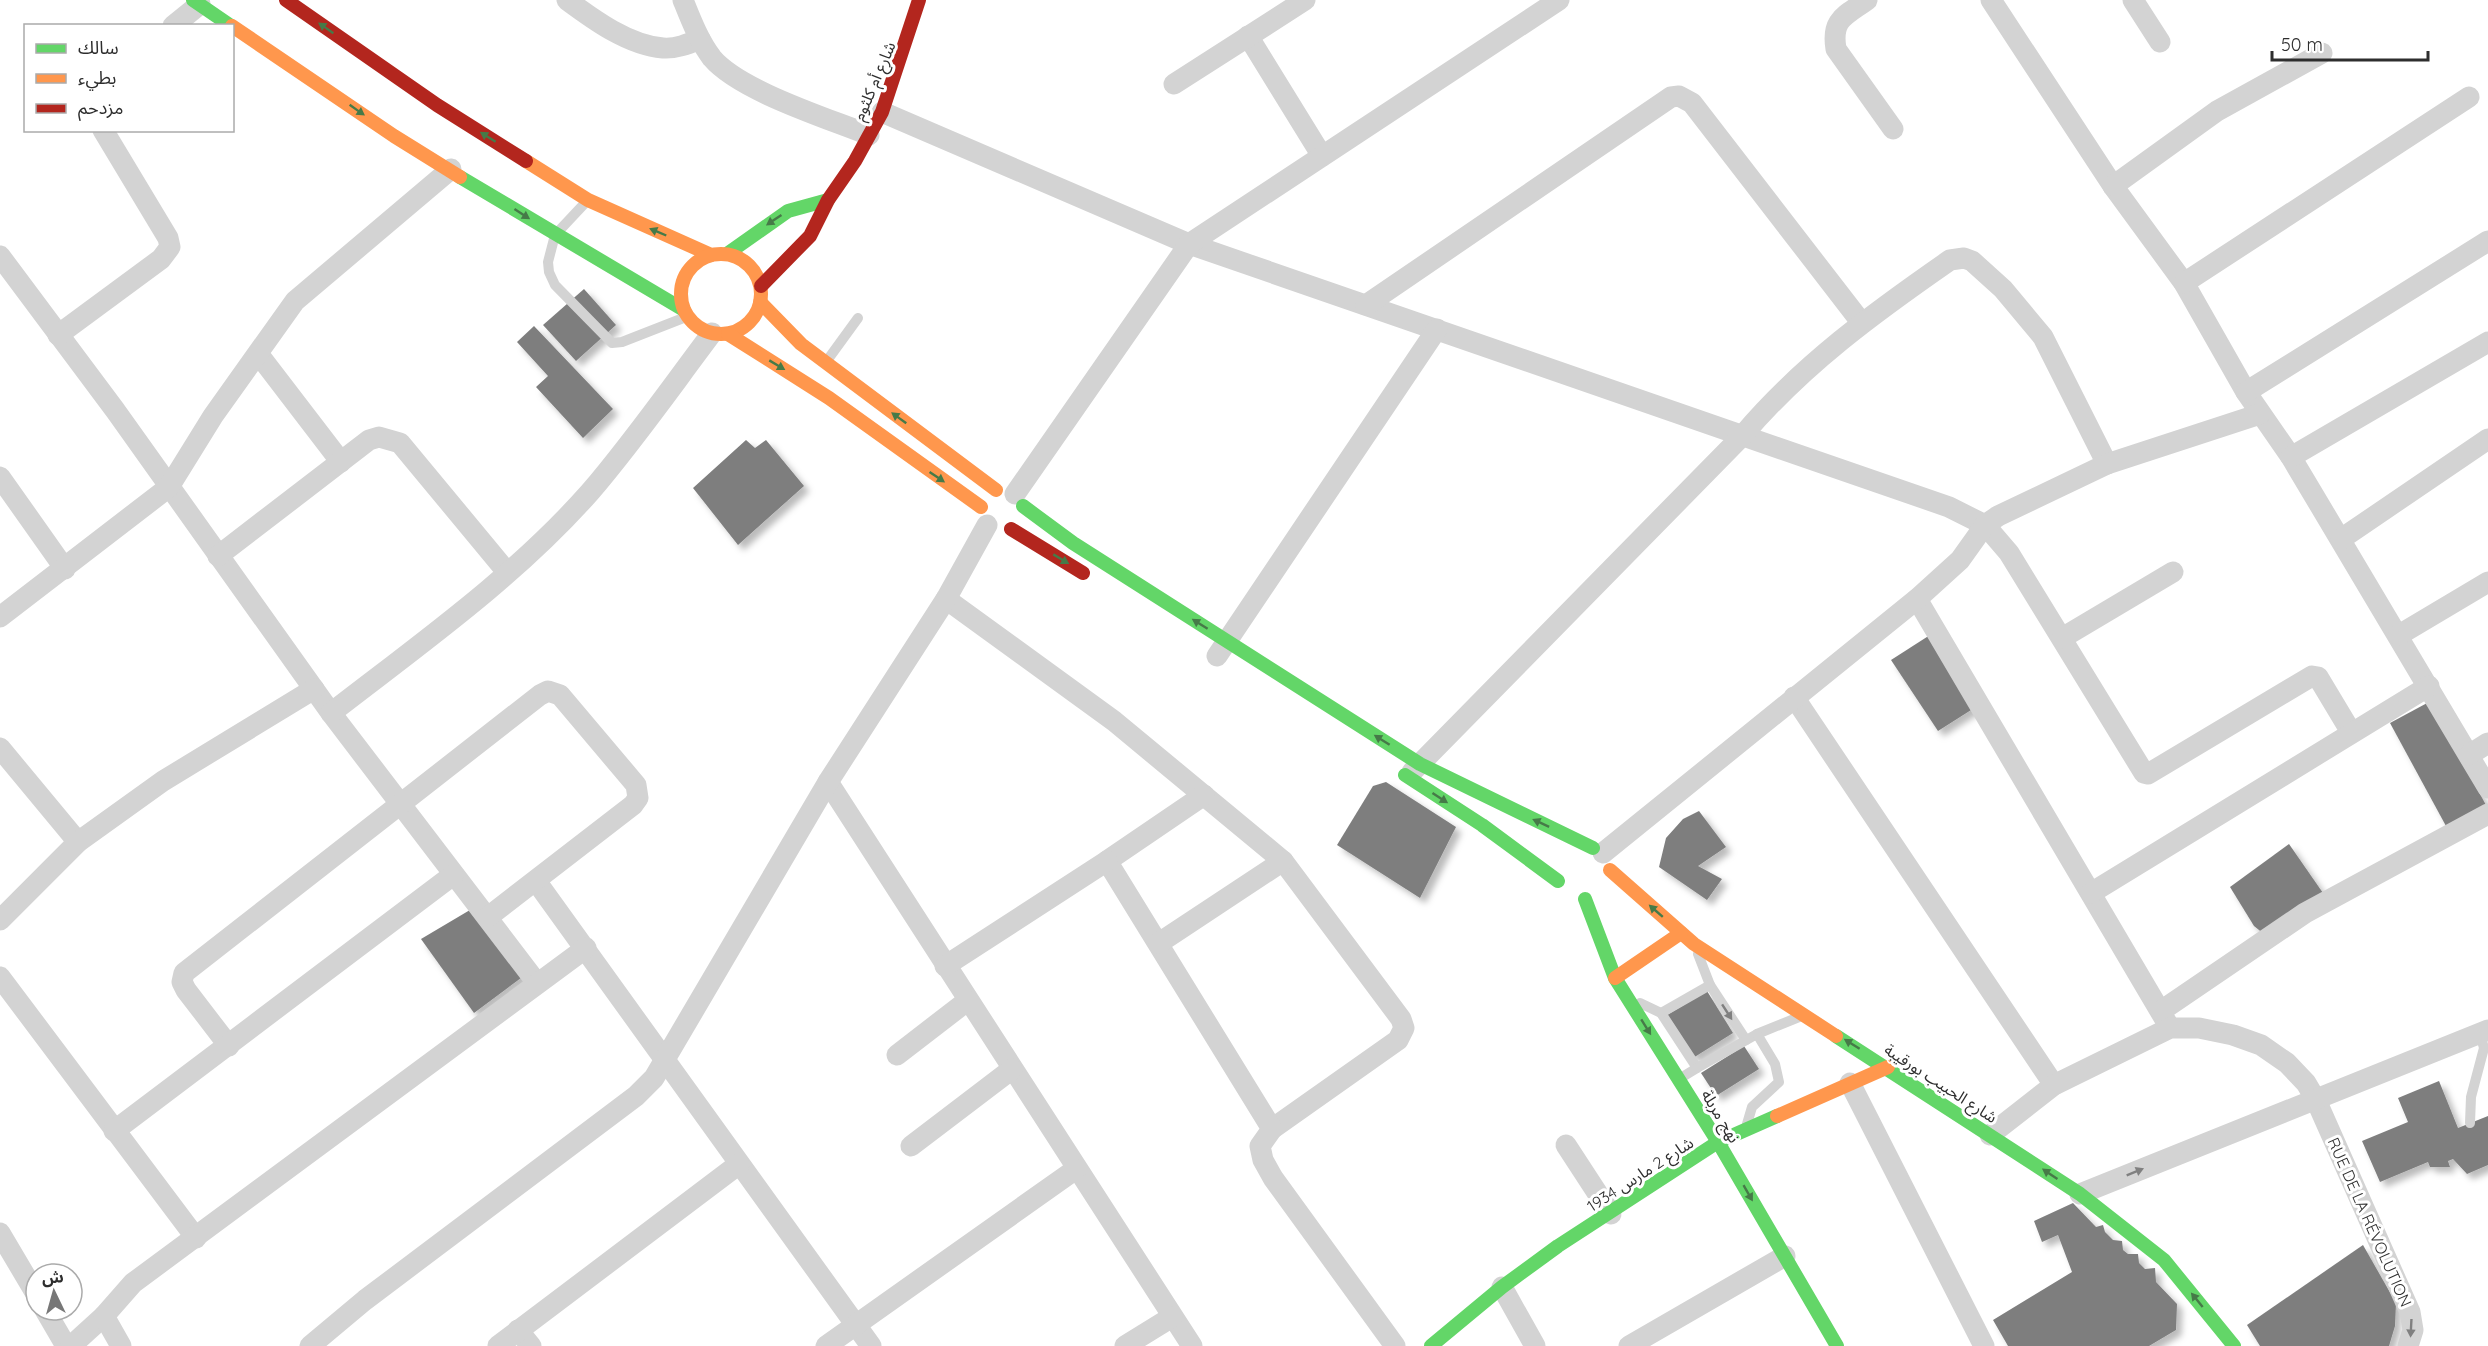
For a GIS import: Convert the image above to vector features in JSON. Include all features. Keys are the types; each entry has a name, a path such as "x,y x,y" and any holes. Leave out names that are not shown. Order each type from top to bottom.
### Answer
{"main road":[{"path":"286,0 437,105 588,200 711,255"},
{"name":"شارع أم كلثوم","path":"761,286 810,236 828,200 869,135 882,111 908,42 919,0"},
{"path":"196,2 229,24"},
{"path":"234,27 394,135 686,313 698,327 817,374 1011,497 1219,652 1408,770 1482,825 1581,892"},
{"path":"727,254 788,211 828,200"},
{"path":"686,313 681,297 685,277 699,261 711,255 727,254 742,260 754,271 761,286 760,302 751,322 720,334"},
{"path":"760,302 801,344 817,374 999,531 1011,529 1023,515 1011,497 989,494 984,516"},
{"path":"1011,529 1095,580"},
{"name":"شارع الحبيب بورقيبة","path":"1408,770 1488,799 1602,857 1694,944 1888,1067 2080,1194 2164,1260 2226,1344"},
{"path":"1584,846 1602,857 1581,892 1562,857 1584,846"},
{"name":"نهج مربلة","path":"1581,892 1616,978 1718,1142 1837,1346"},
{"path":"1616,978 1681,933"},
{"name":"شارع 2 مارس 1934","path":"1431,1346 1502,1287 1558,1246 1611,1214 1718,1142 1888,1067"}],"street":[{"path":"567,0 624,37 663,48 681,46 700,39"},
{"path":"683,0 700,39 713,58 753,87 869,135"},
{"path":"1174,84 1305,0"},
{"path":"1011,497 1189,244 1559,0"},
{"path":"1867,0 1838,21 1833,33 1836,50 1893,129"},
{"path":"1991,0 2113,186 2184,283 2246,392 2291,457 2488,788"},
{"path":"2133,0 2160,42"},
{"path":"175,24 196,2"},
{"path":"1248,36 1322,156"},
{"path":"2113,186 2217,111 2322,52"},
{"path":"1366,305 1671,97 1679,96 1692,102 1861,322"},
{"path":"2184,283 2469,96"},
{"path":"882,111 1189,244 1950,507 1985,525 2009,553 2144,773 2148,774 2312,676 2318,677 2351,732"},
{"path":"58,335 161,259 170,247 168,238 105,132"},
{"path":"0,617 169,487 213,416 296,301 451,169"},
{"path":"2246,392 2488,241"},
{"path":"0,256 331,713 537,983"},
{"path":"1408,770 1743,435 1774,398 1861,322 1950,260 1964,258 1972,261 2003,289 2043,338 2107,464"},
{"path":"1219,652 1437,329"},
{"path":"331,713 507,572 590,492 720,334"},
{"path":"2291,457 2488,342"},
{"path":"259,355 341,462"},
{"path":"1602,857 1794,697 1917,599 1960,560 1985,525 2107,464 2260,414"},
{"path":"218,556 369,440 380,437 400,443 507,572"},
{"path":"2341,539 2488,439"},
{"path":"0,477 65,569"},
{"path":"311,1346 365,1300 636,1096 654,1078 828,782 946,599 984,516"},
{"path":"2062,638 2174,572"},
{"path":"2399,635 2488,582"},
{"path":"946,599 1114,721 1283,861 1401,1019 1404,1028 1398,1040 1272,1129 1260,1146 1263,1161 1273,1178 1395,1346"},
{"path":"1917,599 2166,1020"},
{"path":"2091,893 2429,686"},
{"path":"0,920 78,842 163,781 314,689"},
{"path":"229,1046 186,990 182,982 184,973 540,694 554,692 560,696 636,785 638,798 633,805 488,917"},
{"path":"1794,697 2054,1085"},
{"path":"2469,755 2488,743"},
{"path":"0,748 78,842"},
{"path":"828,782 967,1001 1192,1346"},
{"path":"945,966 1204,795"},
{"path":"1990,1135 2054,1085 2166,1020 2305,913 2488,814"},
{"path":"1107,861 1160,943 1272,1129"},
{"path":"1160,943 1283,861"},
{"path":"114,1131 453,875"},
{"path":"536,881 871,1346"},
{"path":"71,1346 104,1316 133,1283 586,948"},
{"path":"0,977 196,1238"},
{"path":"897,1056 967,1001"},
{"name":"RUE DE LA RÉVOLUTION","path":"2166,1020 2233,1035 2261,1045 2287,1063 2306,1083 2410,1312 2413,1330 2408,1346"},
{"path":"2080,1194 2484,1032"},
{"path":"911,1146 1012,1069"},
{"path":"1850,1083 1984,1346"},
{"path":"1566,1145 1611,1214"},
{"path":"498,1346 525,1338 739,1164"},
{"path":"826,1346 1076,1169"},
{"path":"0,1233 24,1274"},
{"path":"1629,1346 1785,1256"},
{"path":"1502,1287 1535,1346"},
{"path":"104,1316 121,1346"},
{"path":"1125,1346 1172,1317"},
{"path":"52,1322 66,1346"}],"lane":[{"path":"588,200 555,235 548,262 555,285 607,340 621,342 686,313"},
{"path":"817,374 858,318"},
{"path":"1694,944 1710,985 1746,1040"},
{"path":"1661,1013 1710,985"},
{"path":"1628,998 1661,1013 1697,1068"},
{"path":"1679,1079 1757,1034 1805,1014"},
{"path":"2470,1123 2470,1097 2484,1048 2484,1032"},
{"path":"1746,1131 1752,1107 1779,1082 1775,1064 1757,1034"}],"building":[{"path":"584,289 616,325 576,361 543,325"},
{"path":"534,326 613,409 583,438 536,387 548,376 517,342"},
{"path":"746,440 755,448 766,440 804,486 738,545 693,488"},
{"path":"1930,635 1979,705 1938,731 1891,660"},
{"path":"2429,702 2486,805 2446,826 2390,723"},
{"path":"1386,782 1456,827 1420,898 1337,845 1373,786"},
{"path":"1699,811 1726,847 1698,866 1722,879 1707,900 1659,867 1666,838 1683,819"},
{"path":"2289,844 2323,893 2264,934 2254,926 2230,887"},
{"path":"475,907 525,975 474,1013 421,939"},
{"path":"1707,991 1733,1033 1693,1058 1667,1015"},
{"path":"1744,1046 1759,1069 1716,1096 1701,1073"},
{"path":"2439,1081 2458,1128 2488,1116 2488,1165 2467,1174 2453,1159 2448,1161 2450,1167 2430,1167 2428,1162 2380,1182 2362,1141 2408,1122 2398,1098"},
{"path":"2073,1203 2096,1227 2103,1225 2105,1232 2113,1240 2122,1241 2123,1250 2128,1254 2138,1254 2139,1263 2145,1269 2155,1268 2156,1282 2177,1304 2176,1330 2149,1346 2008,1346 1993,1320 2072,1272 2058,1235 2042,1242 2034,1221"},
{"path":"2363,1245 2396,1303 2395,1326 2389,1346 2260,1346 2247,1325"}],"traffic: fast":[{"path":"193,0 228,24"},
{"path":"460,177 684,310"},
{"path":"727,254 788,211 828,200"},
{"path":"1023,506 1073,543 1420,764 1593,848"},
{"path":"1405,775 1482,825 1558,881"},
{"path":"1585,899 1615,978 1718,1142 1837,1346"},
{"path":"1836,1036 2080,1194 2164,1260 2234,1346"},
{"path":"1431,1346 1502,1287 1558,1246 1718,1142 1777,1116"}],"traffic: slow":[{"path":"234,27 394,136 460,177"},
{"path":"526,161 588,200 711,255"},
{"path":"721,254 736,257 749,266 758,279 761,294 758,309 749,322 736,331 721,334 706,331 693,322 684,309 681,294 684,279 693,266 706,257 721,254"},
{"path":"760,302 801,344 996,490"},
{"path":"728,334 829,398 981,507"},
{"path":"1610,870 1694,944 1836,1036"},
{"path":"1615,978 1681,933"},
{"path":"1777,1116 1888,1067"}],"traffic: jam":[{"path":"286,0 437,105 526,161"},
{"path":"761,286 810,236 828,200 855,161 882,112 919,0"},
{"path":"1011,529 1083,573"}]}
